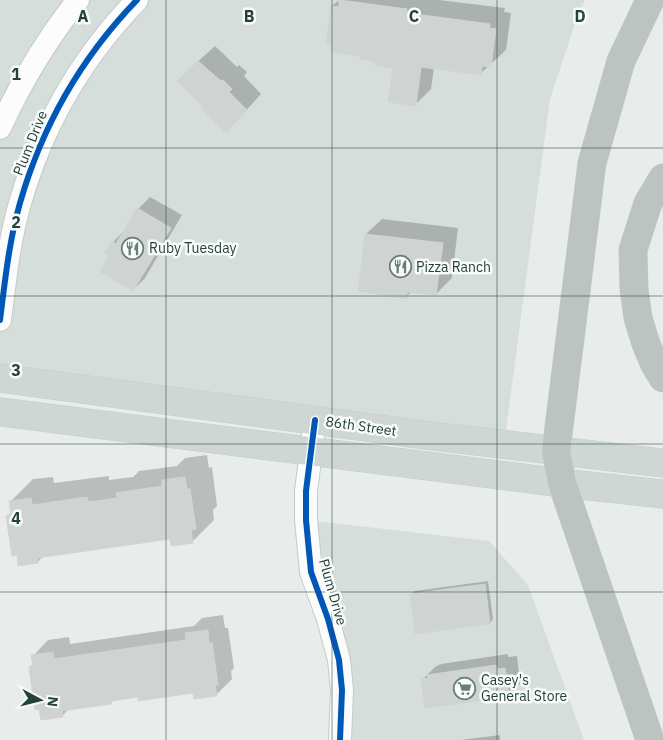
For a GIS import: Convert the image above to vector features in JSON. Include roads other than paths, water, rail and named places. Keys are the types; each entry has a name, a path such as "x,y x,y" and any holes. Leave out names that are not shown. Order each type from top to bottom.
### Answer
{"highway":[{"path":"650,0 621,61 592,163 556,451 562,483 650,740"},
{"path":"663,178 648,203 633,250 634,289 638,318 646,344 663,378"}],"main road":[{"name":"86th Street","path":"0,378 556,451 663,463"},
{"path":"0,412 663,494"}],"street":[{"path":"0,128 13,99 33,63 57,26 78,0"},
{"name":"Plum Drive","path":"0,320 10,246 20,204 34,160 52,119 70,86 93,52 137,0"},
{"name":"Plum Drive","path":"315,420 306,491 306,520 311,572 328,619 339,660 342,690 340,740"}],"place":[{"name":"Ruby Tuesday","path":"133,248"},
{"name":"Pizza Ranch","path":"400,267"},
{"name":"Casey's General Store","path":"465,688"}]}
